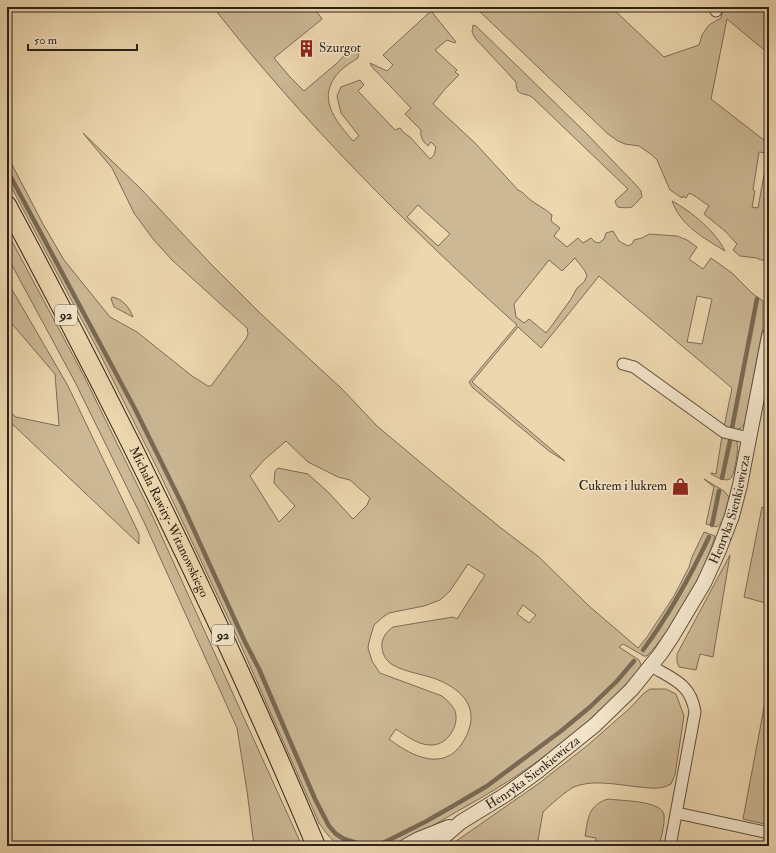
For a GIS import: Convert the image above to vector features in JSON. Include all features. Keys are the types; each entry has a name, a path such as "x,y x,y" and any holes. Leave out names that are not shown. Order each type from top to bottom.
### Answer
{"main road":[{"name":"Michała Rawity-Witanowskiego","path":"7,205 92,365 156,492 247,686 317,843"}],"street":[{"name":"Henryka Sienkiewicza","path":"433,846 461,822 510,791 553,760 612,710 632,689 664,649 685,617 704,583 732,516 769,336"},
{"path":"623,364 634,367 640,371 724,432 749,438"},
{"path":"651,666 684,687 688,691 693,702 694,721 670,846"},
{"path":"677,814 769,834"},
{"name":"Henryka Sienkiewicza","path":"406,846 419,839 461,822"}],"shaded area":[{"path":"213,7 317,7 319,10 317,12 322,19 274,58 304,91 336,64 352,47 356,47 359,51 358,58 340,71 329,90 328,99 334,116 353,141 359,136 341,113 337,96 341,87 360,80 364,85 358,91 395,130 400,128 430,159 434,155 436,147 431,142 428,146 425,143 421,137 421,130 405,114 411,108 372,67 370,63 387,71 393,65 383,55 431,11 456,42 447,40 435,50 457,70 455,72 459,75 433,104 475,143 518,190 552,215 551,221 560,228 554,236 567,247 578,238 583,243 591,238 595,242 599,243 604,239 606,233 613,231 619,241 628,246 632,244 634,240 649,234 677,236 687,240 697,247 689,259 703,269 711,258 732,273 753,294 763,301 763,327 745,423 741,428 734,431 724,427 732,388 599,276 541,348 518,327 472,382 565,461 549,451 473,388 469,382 517,325 397,212 320,132 247,50","holes":["418,205 450,234 438,246 407,217","575,258 587,276 546,333 529,319 524,323 516,317 514,304 549,260 562,271","697,296 712,299 702,344 687,342"]},
{"path":"475,7 611,7 664,57 699,45 702,35 709,25 721,18 723,7 769,7 769,54 727,19 711,99 769,144 769,260 740,256 733,250 737,244 725,231 704,214 709,206 689,193 686,198 683,196 682,198 670,190 657,160 652,155 639,146 625,144 608,134","holes":["759,152 768,153 758,208 752,207"]},
{"path":"473,25 476,26 585,132 636,185 641,191 642,197 632,207 617,207 615,201 628,189 532,97 517,90 516,82 475,38 472,32"},
{"path":"83,133 141,189 209,262 261,314 342,389 377,426 439,478 539,557 589,606 638,648 674,596 689,567 704,532 715,536 704,567 687,599 667,630 647,656 644,656 623,644 619,647 639,660 642,667 601,710 556,748 507,782 433,826 408,838 388,846 343,846 336,843 319,823 240,643 158,470 100,354 7,179 7,155 43,224 64,260 110,317 137,332 192,376 208,386 211,386 246,339 248,334 247,328 172,260 153,239 134,213 112,168","holes":["286,441 308,462 338,477 350,480 370,498 367,505 353,519 329,493 308,474 278,468 275,471 274,483 295,506 279,522 250,476 264,460","468,564 485,575 457,619 453,617 393,627 384,636 382,641 382,650 387,660 391,664 431,677 452,687 465,699 469,706 471,722 468,732 461,745 453,753 443,758 433,759 411,753 389,739 396,729 425,745 435,745 441,743 449,736 454,727 456,713 453,707 442,696 380,673 372,661 368,648 374,625 383,617 389,613 424,606 440,600 450,591","523,605 536,615 529,623 517,614"]},
{"path":"672,201 687,210 709,229 725,251 701,236 687,224 681,218"},
{"path":"7,232 84,376 152,515 302,846 254,846 237,728 144,522 75,382 7,256"},
{"path":"7,281 68,386 139,534 139,544 7,419 7,410 16,417 59,426 55,374 7,318"},
{"path":"112,297 125,304 133,317 114,307 111,299"},
{"path":"722,436 734,439 737,442 733,474 731,478 727,480 711,474 716,474"},
{"path":"704,479 724,491 729,497 724,517 720,525 717,527 706,524 714,487"},
{"path":"762,507 769,509 769,604 744,597"},
{"path":"730,555 713,657 700,654 696,670 679,667 677,662 677,654"},
{"path":"769,681 769,825 743,819"},
{"path":"650,689 666,689 676,694 684,716 675,775 671,784 656,788 606,783 589,783 574,787 543,812 537,846 449,846 538,784 588,745"},
{"path":"608,799 640,802 656,806 662,810 664,815 664,823 659,846 636,846 624,843 623,846 595,846 596,838 585,836 588,818 596,805"}],"waterway":[{"path":"7,170 135,409 182,504 245,642 259,669 315,799 329,826 336,834 344,839 363,845 381,844 453,806 487,786 561,731 590,707 617,681 634,661"},
{"path":"766,255 769,238"},
{"path":"732,428 757,299"},
{"path":"722,478 730,441"},
{"path":"712,525 719,491"},
{"path":"643,650 679,595 709,537"}],"place":[{"name":"Szurgot","path":"306,48"},
{"name":"Cukrem i lukrem","path":"680,486"}]}
